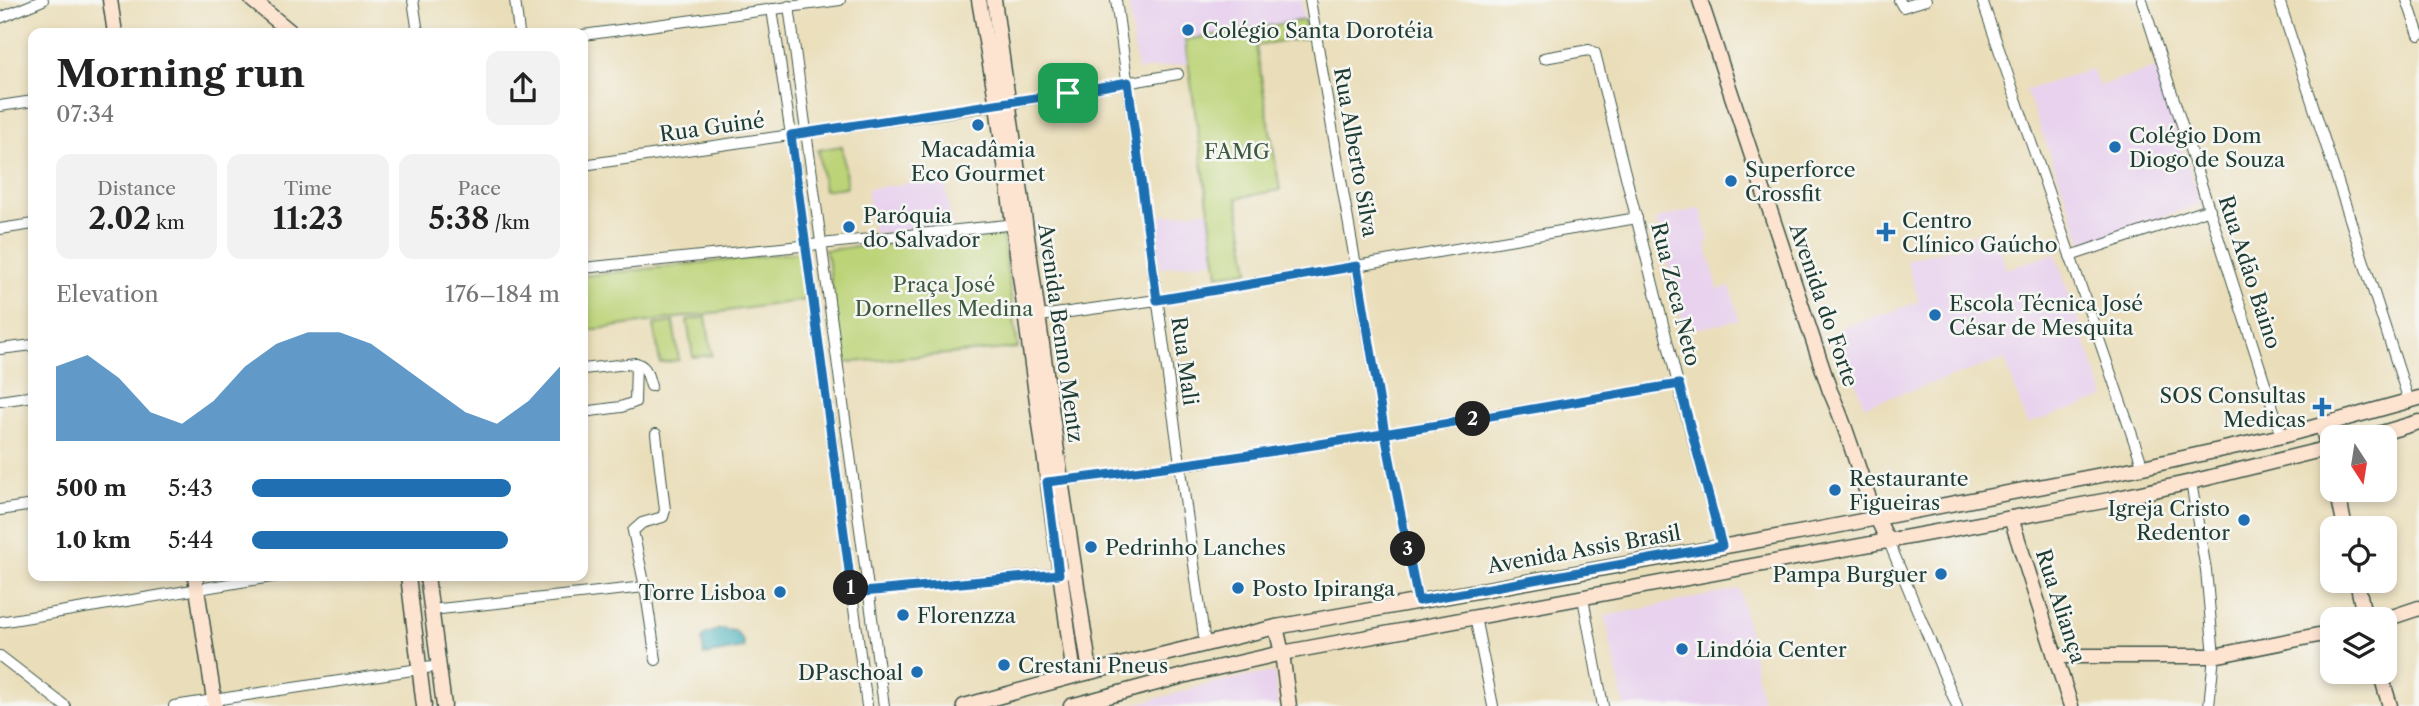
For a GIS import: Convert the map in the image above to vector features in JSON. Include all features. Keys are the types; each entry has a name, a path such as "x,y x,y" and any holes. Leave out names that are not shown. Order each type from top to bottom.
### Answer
{"main road":[{"path":"110,0 114,28"},
{"path":"252,0 286,28"},
{"name":"Avenida Benno Mentz","path":"979,0 1003,104"},
{"name":"Avenida Benno Mentz","path":"994,0 1003,104 1054,481 1074,572 1090,672"},
{"name":"Avenida do Forte","path":"1700,0 1804,315 1876,518 1889,542"},
{"name":"Avenida Assis Brasil","path":"2322,425 2414,400"},
{"path":"2398,428 2419,422"},
{"name":"Avenida Assis Brasil","path":"964,706 1276,627 2143,467 2320,426"},
{"path":"1071,706 1282,653 1889,542 2191,482 2320,450"},
{"name":"Avenida Benno Mentz","path":"1054,481 1059,574 1074,676"},
{"name":"Rua Aliança","path":"2011,518 2071,706"},
{"path":"409,581 424,706"},
{"path":"428,581 444,706"},
{"path":"196,582 214,703"},
{"path":"2397,615 2419,608"},
{"path":"1276,627 1289,706"},
{"path":"2055,656 2214,656 2320,635"},
{"path":"2384,684 2390,706"}],"street":[{"path":"0,18 43,0"},
{"path":"413,0 417,28"},
{"path":"515,0 518,28"},
{"path":"588,34 840,0"},
{"name":"Rua Mali","path":"1116,0 1205,643"},
{"name":"Rua Alberto Silva","path":"1310,0 1385,434 1418,601"},
{"path":"1899,0 1903,7 1926,0"},
{"path":"1982,0 2143,467"},
{"name":"Rua Adão Baino","path":"2142,0 2282,436"},
{"path":"2279,0 2414,400"},
{"path":"2407,0 2419,35"},
{"path":"789,6 884,706"},
{"path":"772,9 867,706"},
{"name":"Rua Zeca Neto","path":"1544,58 1594,51 1722,546"},
{"name":"Rua Guiné","path":"588,164 1003,104 1178,75"},
{"path":"0,106 28,102"},
{"path":"2070,256 2210,209"},
{"path":"1032,317 1157,300 1637,218"},
{"path":"588,267 1019,223"},
{"path":"0,229 28,224"},
{"path":"0,349 28,346"},
{"path":"588,411 621,407 635,402 636,363"},
{"path":"588,368 636,363 643,365 651,386"},
{"path":"1054,481 1385,434 1679,384"},
{"path":"0,401 28,397"},
{"path":"829,420 845,418"},
{"path":"656,434 665,510 663,517 642,523 633,531 656,660"},
{"path":"2191,482 2206,570 2214,656 2209,706"},
{"path":"0,510 28,506"},
{"path":"1889,542 1957,706"},
{"path":"852,593 1074,572"},
{"path":"0,622 196,582"},
{"path":"431,610 645,587"},
{"path":"1583,598 1603,706"},
{"path":"1475,617 1493,706"},
{"path":"0,656 65,706"},
{"path":"861,662 877,660"},
{"path":"174,706 214,703 439,666"}],"shaded area":[{"name":"Colégio Santa Dorotéia","path":"1128,0 1301,0 1304,20 1185,40 1189,63 1137,71"},
{"name":"Colégio Dom Diogo de Souza","path":"2157,68 2201,204 2083,243 2026,90 2092,69 2099,86"},
{"path":"945,178 952,225 874,234 867,189"},
{"path":"1701,208 1709,242 1706,243 1718,289 1731,287 1739,320 1685,331 1656,219"},
{"path":"1209,210 1216,260 1160,268 1153,217"},
{"path":"1992,228 2006,269 2055,253 2105,398 2027,424 2005,359 1864,406 1838,329 1919,302 1906,260 1967,245 1965,237"},
{"name":"Lindóia Center","path":"1740,589 1763,706 1624,706 1605,616"},
{"path":"1274,672 1278,706 1130,706 1216,682"}],"green space":[{"name":"FAMG","path":"1304,20 1307,38 1256,46 1280,190 1237,198 1249,271 1218,275 1185,40"},
{"path":"842,146 847,187 824,190 818,150"},
{"name":"Praça José Dornelles Medina","path":"1002,233 1018,348 842,363 828,258 824,250"},
{"path":"800,252 806,300 588,330 588,275"},
{"path":"706,317 712,355 693,357 687,320"},
{"path":"673,322 679,360 660,363 654,325"}],"water":[{"path":"720,629 735,631 743,641 744,648 704,655 702,639 706,634"}],"place":[{"name":"Colégio Santa Dorotéia","path":"1188,30"},
{"name":"Macadâmia Eco Gourmet","path":"978,125"},
{"name":"Colégio Dom Diogo de Souza","path":"2115,147"},
{"name":"Superforce Crossfit","path":"1731,181"},
{"name":"Paróquia do Salvador","path":"849,227"},
{"name":"Centro Clínico Gaúcho","path":"1886,232"},
{"name":"Escola Técnica José César de Mesquita","path":"1935,315"},
{"name":"SOS Consultas Medicas","path":"2322,407"},
{"name":"Restaurante Figueiras","path":"1835,490"},
{"name":"Igreja Cristo Redentor","path":"2244,520"},
{"name":"Pedrinho Lanches","path":"1091,547"},
{"name":"Pampa Burguer","path":"1941,574"},
{"name":"Posto Ipiranga","path":"1238,588"},
{"name":"Torre Lisboa","path":"780,592"},
{"name":"Florenzza","path":"903,615"},
{"name":"Lindóia Center","path":"1682,649"},
{"name":"Crestani Pneus","path":"1004,665"},
{"name":"DPaschoal","path":"917,672"}],"route":[{"path":"1068,93 791,135 852,593 1059,574 1047,482 1385,434 1679,384 1722,546 1418,601 1385,434 1357,266 1157,300 1128,82 1068,93"}]}
